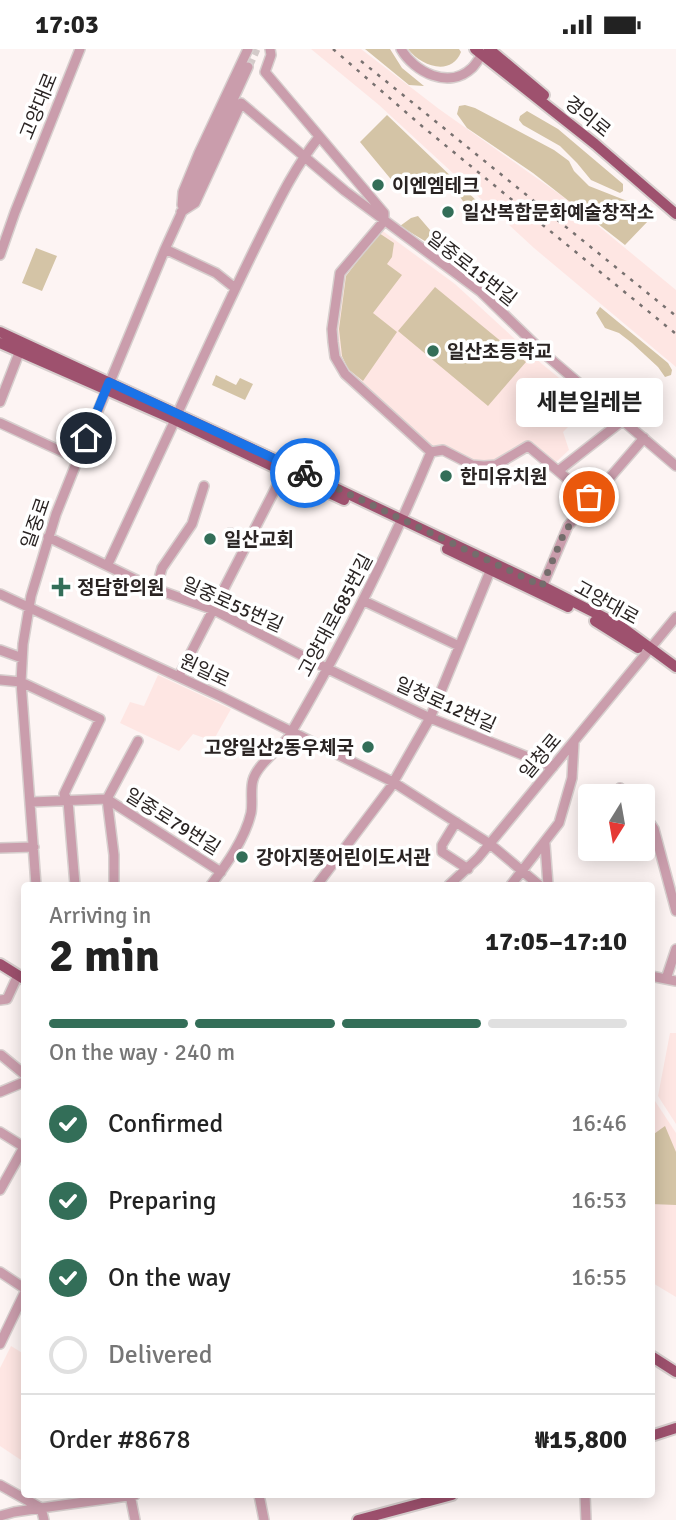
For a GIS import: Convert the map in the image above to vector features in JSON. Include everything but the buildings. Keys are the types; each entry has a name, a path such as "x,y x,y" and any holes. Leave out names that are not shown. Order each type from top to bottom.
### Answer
{"main road":[{"name":"경의로","path":"483,50 676,208"},
{"name":"경의로","path":"483,50 676,214"},
{"name":"고양대로","path":"0,332 21,347"},
{"name":"고양대로","path":"0,342 21,347 286,468"},
{"name":"고양대로","path":"108,386 175,420 403,520 541,590 650,649 676,667"},
{"name":"고양대로","path":"650,649 676,675"},
{"path":"0,964 21,977"},
{"path":"655,1359 676,1372"},
{"path":"655,1435 676,1428"},
{"path":"358,1520 424,1498"}],"street":[{"name":"고양대로","path":"0,255 80,49"},
{"name":"일중로","path":"181,212 183,192 248,49"},
{"path":"270,49 271,55 265,72 384,213 384,221 341,273 332,329 335,357 345,374 431,452"},
{"path":"401,49 416,69 436,77 459,75 470,69 483,50"},
{"name":"일중로","path":"36,882 21,681 28,607 48,537 78,459 165,249 247,67"},
{"name":"일중로","path":"181,212 195,204 241,103"},
{"name":"일중로15번길","path":"241,103 303,157 384,221 481,292 547,356 676,466"},
{"path":"180,408 235,288 303,157 319,137"},
{"path":"165,249 216,273 235,288"},
{"path":"0,402 21,347"},
{"path":"108,565 175,420"},
{"path":"558,471 622,421"},
{"path":"0,423 78,459"},
{"path":"541,590 565,531 644,438"},
{"path":"431,452 443,450 472,465 484,466 496,465 528,446 592,499"},
{"path":"403,520 431,452"},
{"path":"179,676 286,468"},
{"path":"156,589 162,568 192,524 204,486"},
{"name":"고양대로685번길","path":"213,882 239,842 251,813 253,779 261,765 292,732 364,601 403,520"},
{"path":"230,533 249,542"},
{"name":"일중로55번길","path":"48,537 156,589 214,610 326,668"},
{"path":"319,882 393,782 430,718 492,566"},
{"name":"원일로","path":"0,594 179,676 393,782 490,844 535,882"},
{"path":"364,601 459,646"},
{"name":"일청로","path":"453,882 490,844 676,617"},
{"path":"0,650 22,658"},
{"name":"일청로12번길","path":"326,668 430,718 553,767"},
{"path":"0,680 21,681 100,719 64,794 68,801 75,882"},
{"name":"일중로79번길","path":"114,882 114,855 107,799 138,741"},
{"path":"514,882 559,823 572,778 574,742"},
{"name":"일중로79번길","path":"31,802 107,799 221,872"},
{"path":"456,822 442,845 442,852 468,869"},
{"path":"655,833 676,911"},
{"path":"545,844 548,882"},
{"path":"0,848 34,847"},
{"path":"666,979 676,949"},
{"path":"0,1000 7,999 21,977"},
{"path":"655,978 676,981"},
{"path":"1,1055 21,1071"},
{"path":"0,1091 21,1082"},
{"path":"0,1132 21,1145"},
{"path":"0,1189 21,1152"},
{"path":"0,1272 21,1286"},
{"path":"0,1344 21,1300"},
{"path":"0,1485 21,1497"},
{"path":"23,1498 41,1508 44,1520"},
{"path":"0,1516 14,1511 112,1498"},
{"path":"133,1498 135,1520"},
{"path":"260,1498 264,1520"},
{"path":"585,1498 586,1520"}],"shaded area":[{"path":"311,49 361,49 439,109 562,196 676,290 676,367 534,248 379,105"},
{"path":"365,49 390,49 402,68 424,86 409,85"},
{"path":"408,49 459,49 461,52 456,60 443,67 420,60"},
{"path":"465,105 554,150 569,161 574,171 589,186 645,208 649,220 625,245 533,173 467,128 457,114 459,106"},
{"path":"527,111 558,129 623,184 623,191 620,193 591,180 560,146 523,125 519,120 520,116"},
{"path":"387,115 480,204 471,213 452,185 418,183 399,189 360,142"},
{"path":"418,216 436,237 438,249 400,226"},
{"name":"일산초등학교","path":"380,229 455,284 542,364 591,404 563,432 569,450 555,463 527,442 494,462 472,462 433,449 347,372 339,357 335,329 343,275"},
{"path":"379,233 394,243 392,257 387,264 402,275 373,313 397,332 363,381 348,369 342,356 339,329 346,276"},
{"path":"36,248 57,256 42,291 22,283"},
{"path":"435,287 526,362 488,406 398,331"},
{"path":"600,307 668,363 672,370 671,375 665,377 632,343 619,333 605,328 596,313"},
{"path":"216,375 236,385 240,378 253,384 245,400 212,385"},
{"path":"158,675 231,709 213,741 193,734 179,751 120,723 130,702 144,706"},
{"path":"670,1033 676,1033 676,1124 658,1096"},
{"path":"655,1101 676,1133 676,1297 655,1284"},
{"path":"665,1126 676,1152 676,1205 655,1204 655,1133"},
{"path":"11,1346 21,1352 21,1460 0,1446 0,1368"}],"tunnel":[{"path":"248,67 256,49"}],"railway":[{"path":"333,49 423,127 676,334"},
{"path":"361,61 676,316"}],"way so far":[{"path":"305,473 542,586 565,531 592,499 589,497"}],"place":[{"name":"이엔엠테크","path":"378,185"},
{"name":"일산복합문화예술창작소","path":"448,212"},
{"name":"일산초등학교","path":"433,351"},
{"name":"한미유치원","path":"446,476"},
{"name":"세븐일레븐","path":"589,497"},
{"name":"일산교회","path":"210,539"},
{"name":"정담한의원","path":"61,587"},
{"name":"고양일산2동우체국","path":"368,747"},
{"name":"강아지똥어린이도서관","path":"242,857"}],"route":[{"path":"86,438 109,382 305,473"}]}
